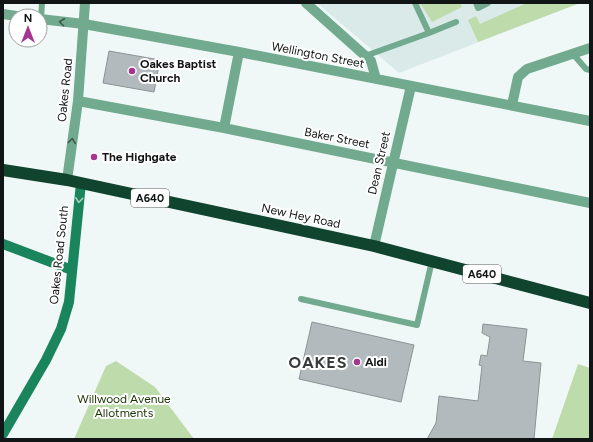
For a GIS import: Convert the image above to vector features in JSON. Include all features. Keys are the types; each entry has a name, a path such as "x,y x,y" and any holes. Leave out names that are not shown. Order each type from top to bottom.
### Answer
{"highway":[{"name":"New Hey Road","path":"3,170 67,180 374,246 590,303"}],"street":[{"name":"Oakes Road","path":"67,180 78,101 85,3"},
{"path":"306,3 371,61 376,79"},
{"name":"Wellington Street","path":"48,20 84,24 239,52 590,121"},
{"path":"512,105 518,76 527,69 590,48"},
{"path":"224,128 239,52"},
{"name":"Dean Street","path":"374,246 411,86"},
{"name":"Baker Street","path":"78,101 224,128 590,203"},
{"name":"Oakes Road South","path":"3,434 46,360 61,329 69,302 80,183"},
{"path":"3,244 72,270"}],"lane":[{"path":"415,3 429,32"},
{"path":"476,3 478,8 488,3"},
{"path":"365,56 456,22"},
{"path":"573,54 586,69 590,70"},
{"path":"301,299 418,325 432,261"}],"shaded area":[{"path":"317,3 580,3 399,73"}],"green space":[{"path":"420,3 460,3 462,7 432,22"},
{"path":"527,3 580,3 478,42 468,20 476,16 480,24"},
{"name":"Willwood Avenue Allotments","path":"116,361 155,387 194,439 74,439 106,366"},
{"path":"578,364 590,368 590,439 552,439"}],"building":[{"name":"Oakes Baptist Church","path":"109,51 160,60 154,92 103,83"},
{"name":"Aldi","path":"312,322 414,345 401,402 299,379"},
{"path":"483,324 527,329 523,361 541,363 534,439 427,439 436,423 439,396 478,401 482,366 479,365 481,355 487,356 490,337 482,333"}],"place":[{"name":"Oakes Baptist Church","path":"132,71"},
{"name":"The Highgate","path":"94,157"},
{"name":"Aldi","path":"357,362"}],"district":[{"name":"OAKES","path":"318,362"}]}
